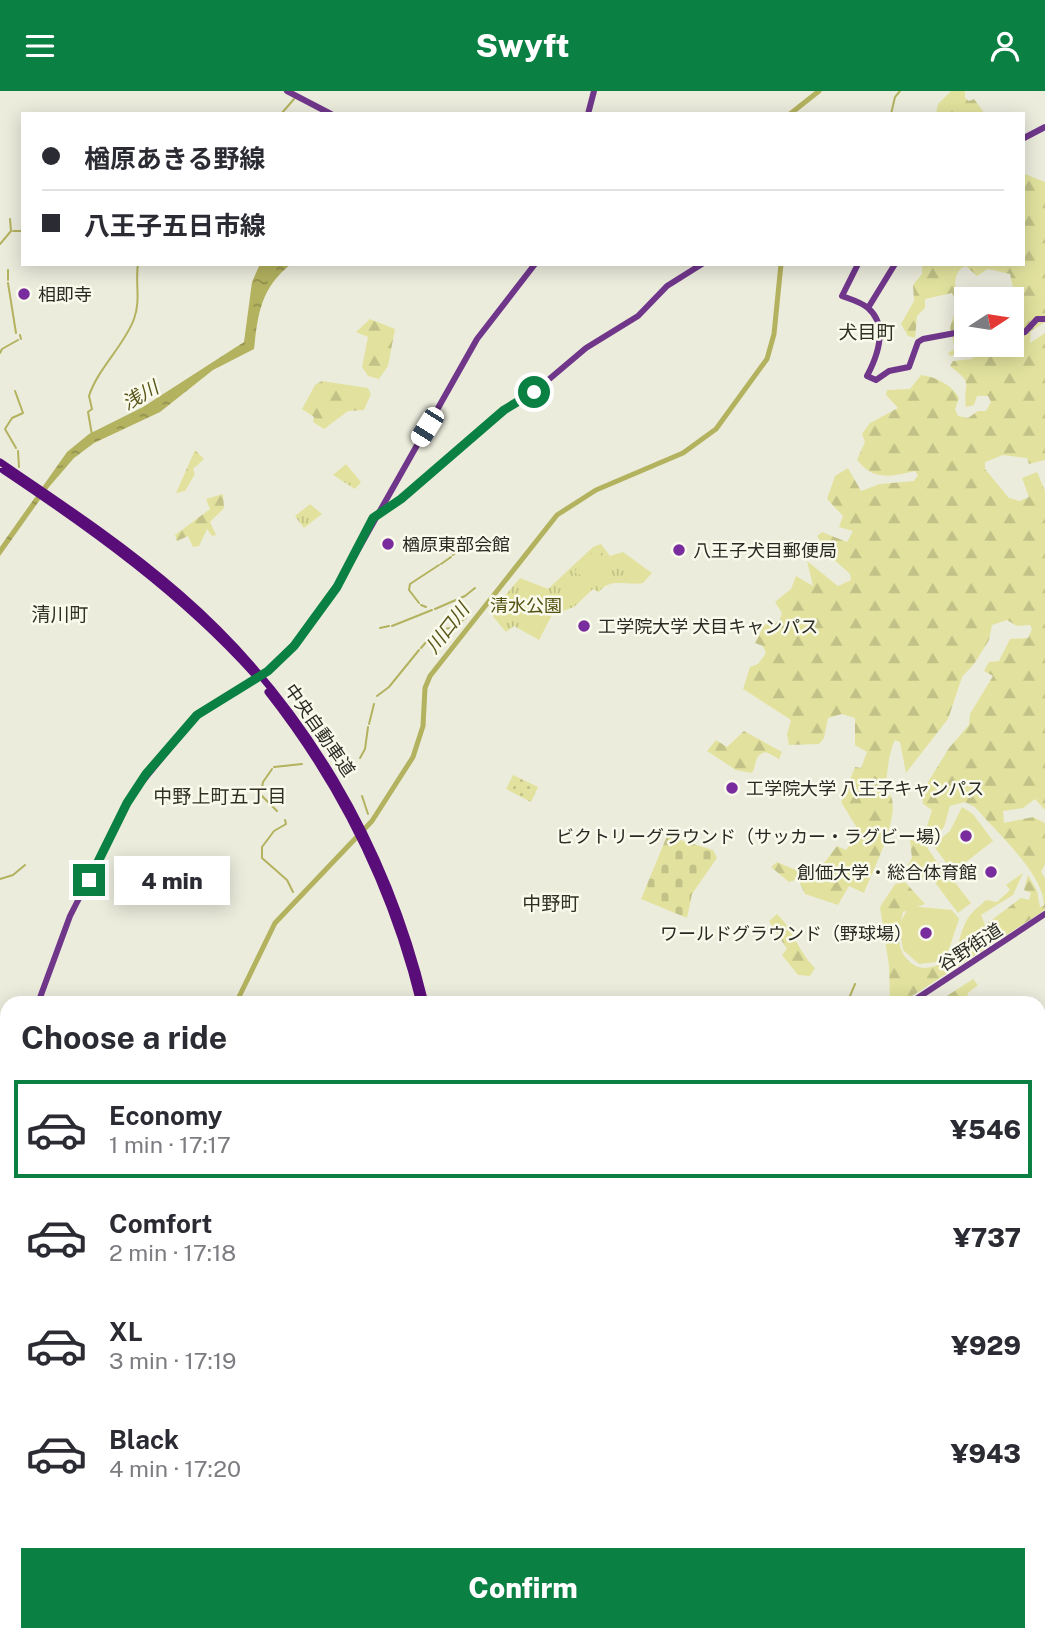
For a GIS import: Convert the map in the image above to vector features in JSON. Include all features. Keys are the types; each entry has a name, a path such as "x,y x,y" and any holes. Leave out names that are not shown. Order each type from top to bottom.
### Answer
{"highway":[{"name":"中央自動車道","path":"0,462 147,574 202,621 263,682 311,741 370,850 402,930 421,996"},
{"name":"中央自動車道","path":"0,468 9,471 151,569 206,617 256,670 263,682"}],"main road":[{"path":"288,91 327,112"},
{"path":"589,112 594,91"},
{"path":"1025,137 1045,127"},
{"path":"41,996 70,916 127,803 146,774 197,715 268,671 294,646 337,587 373,518 477,339 533,266"},
{"path":"373,518 401,499 504,410 534,392 586,348 635,318 667,285 699,266"},
{"path":"857,266 842,296 868,308 879,325 877,358 867,376 876,380 889,371 909,367 918,342 954,333"},
{"path":"868,308 894,266"},
{"path":"1024,332 1037,319 1045,319"},
{"name":"谷野街道","path":"921,996 1045,914"}],"green space":[{"path":"951,91 965,91 965,98 969,101 974,99 984,112 936,112 938,104"},
{"path":"1025,174 1045,182 1045,322 1031,331 1030,343 1045,333 1045,460 1029,464 1027,458 1003,455 985,462 985,469 1009,498 1020,501 1029,497 1022,478 1037,472 1045,491 1045,810 1035,799 1023,808 1003,811 1004,823 1033,817 1045,823 1045,864 1041,872 1045,878 1045,910 912,996 890,996 889,966 880,907 895,884 905,882 925,904 903,912 899,932 905,957 922,968 935,966 951,956 970,915 986,900 997,902 1010,890 1006,885 1023,873 1013,895 981,915 985,925 1021,898 1029,900 1031,893 1024,890 1028,875 1037,891 1040,907 1044,905 1042,893 1027,867 975,807 965,802 950,806 944,827 926,846 939,865 926,879 913,872 905,879 901,878 912,858 910,840 922,842 932,810 923,804 922,792 949,748 969,725 970,714 993,676 984,671 989,662 999,661 1010,639 1028,638 1032,629 1030,625 1017,626 1007,620 992,625 989,640 962,677 948,719 906,773 900,742 895,740 884,793 891,796 893,806 889,830 864,893 849,886 838,905 805,894 798,879 789,882 771,867 777,862 793,869 821,867 837,846 846,850 859,831 841,802 855,767 861,768 867,752 855,745 855,718 842,714 828,718 824,738 819,744 789,745 787,734 791,720 743,689 750,667 758,664 766,653 763,646 755,643 764,625 779,622 782,613 775,602 791,589 796,576 813,586 807,561 838,586 851,580 850,574 830,556 817,536 822,532 847,542 853,531 839,527 843,516 827,499 835,476 848,468 861,491 880,484 914,481 918,475 915,471 883,476 863,467 857,460 865,442 862,434 870,423 898,408 886,395 887,390 910,389 921,375 932,378 943,382 956,393 959,398 955,409 958,416 968,418 978,411 986,411 991,402 988,396 977,396 974,405 966,407 965,381 950,366 953,361 1024,357 1024,287 1013,287 1010,274 988,269 977,276 966,266 1025,266"},
{"path":"922,266 966,266 957,273 954,297 952,293 925,299 925,308 917,316 915,338 908,336 901,324 914,301 913,285 922,274"},
{"path":"954,314 954,345 950,328"},
{"path":"370,319 395,329 388,366 379,379 368,376 362,367 368,337 356,332"},
{"path":"322,381 368,388 371,394 364,410 348,411 324,429 313,422 314,417 302,409 315,385"},
{"path":"195,450 204,459 193,469 195,474 185,491 176,493"},
{"path":"346,464 361,482 355,489 333,475"},
{"path":"223,494 224,508 210,522 216,535 212,536 207,529 199,546 193,547 188,536 177,541 175,535 210,509 206,499"},
{"path":"310,504 322,514 304,528 295,516"},
{"name":"清水公園","path":"601,544 610,556 623,552 652,573 643,583 614,583 603,587 599,592 593,589 574,607 552,615 539,640 514,626 506,632 490,613 520,578 548,589 593,547"},
{"path":"594,551 598,551 611,569 606,575 590,579 574,572"},
{"path":"744,731 782,752 779,759 766,752 762,753 757,758 752,773 736,770 707,751 716,740 727,747"},
{"path":"513,775 538,787 531,802 506,789"},
{"name":"ビクトリーグラウンド（サッカー・ラグビー場）","path":"962,807 973,814 993,841 953,872 933,845 950,831"},
{"path":"667,836 713,850 717,858 692,894 687,918 641,899"},
{"path":"942,866 971,903 958,913 930,876"},
{"name":"ワールドグラウンド（野球場）","path":"909,906 952,910 959,919 945,961 919,964 903,950 899,925"},
{"path":"777,914 815,968 810,976 798,975 782,955 787,949 769,921"},
{"path":"973,979 978,985 967,996 947,996"}],"water":[{"path":"259,266 289,266 267,292 257,324 254,349 213,370 160,412 94,443 74,458 49,487 0,556 0,547 67,452 89,434 143,407 244,342 252,282"}],"waterway":[{"name":"川口川","path":"793,112 819,91"},
{"path":"891,112 895,97 900,91"},
{"path":"283,112 294,99"},
{"path":"0,244 11,231 10,219"},
{"path":"13,231 21,231"},
{"path":"92,435 88,412 92,409 89,396 98,376 134,319 138,266"},
{"name":"川口川","path":"239,996 275,923 372,821 413,757 423,726 425,688 430,676 557,515 596,490 683,453 716,429 767,359 774,334 781,266"},
{"path":"8,270 8,280"},
{"path":"8,283 16,333"},
{"path":"20,335 21,339"},
{"path":"0,353 18,340"},
{"path":"15,391 23,413 12,418 5,429 16,448"},
{"path":"18,451 19,467"},
{"path":"453,555 457,552"},
{"path":"441,564 451,557"},
{"path":"419,603 409,590 410,584 439,565"},
{"path":"435,609 465,596 475,588"},
{"path":"421,605 426,607"},
{"path":"392,626 432,610"},
{"path":"438,630 451,628 466,618"},
{"path":"380,628 389,626"},
{"path":"421,648 435,632"},
{"path":"377,696 389,687 419,650"},
{"path":"369,724 374,704"},
{"path":"360,758 365,749 368,727"},
{"path":"274,767 302,764"},
{"path":"261,793 263,782 272,769"},
{"path":"261,795 277,811"},
{"path":"362,796 368,814"},
{"path":"285,820 286,824 274,831 262,847 262,858 287,880 293,892"},
{"path":"0,879 13,875 25,865"},
{"path":"850,996 855,984"}],"place":[{"name":"相即寺","path":"24,294"},
{"name":"楢原東部会館","path":"388,544"},
{"name":"八王子犬目郵便局","path":"679,550"},
{"name":"工学院大学 犬目キャンパス","path":"584,626"},
{"name":"工学院大学 八王子キャンパス","path":"732,788"},
{"name":"ビクトリーグラウンド（サッカー・ラグビー場）","path":"966,836"},
{"name":"創価大学・総合体育館","path":"991,872"},
{"name":"ワールドグラウンド（野球場）","path":"926,933"}],"district":[{"name":"犬目町","path":"867,332"},
{"name":"清川町","path":"60,614"},
{"name":"中野上町五丁目","path":"220,796"},
{"name":"中野町","path":"551,903"}],"route":[{"path":"89,880 127,803 146,774 197,715 268,671 294,646 337,587 373,518 401,499 447,456 504,410 534,392"}],"water label":[{"name":"浅川","path":"140,395"}]}
